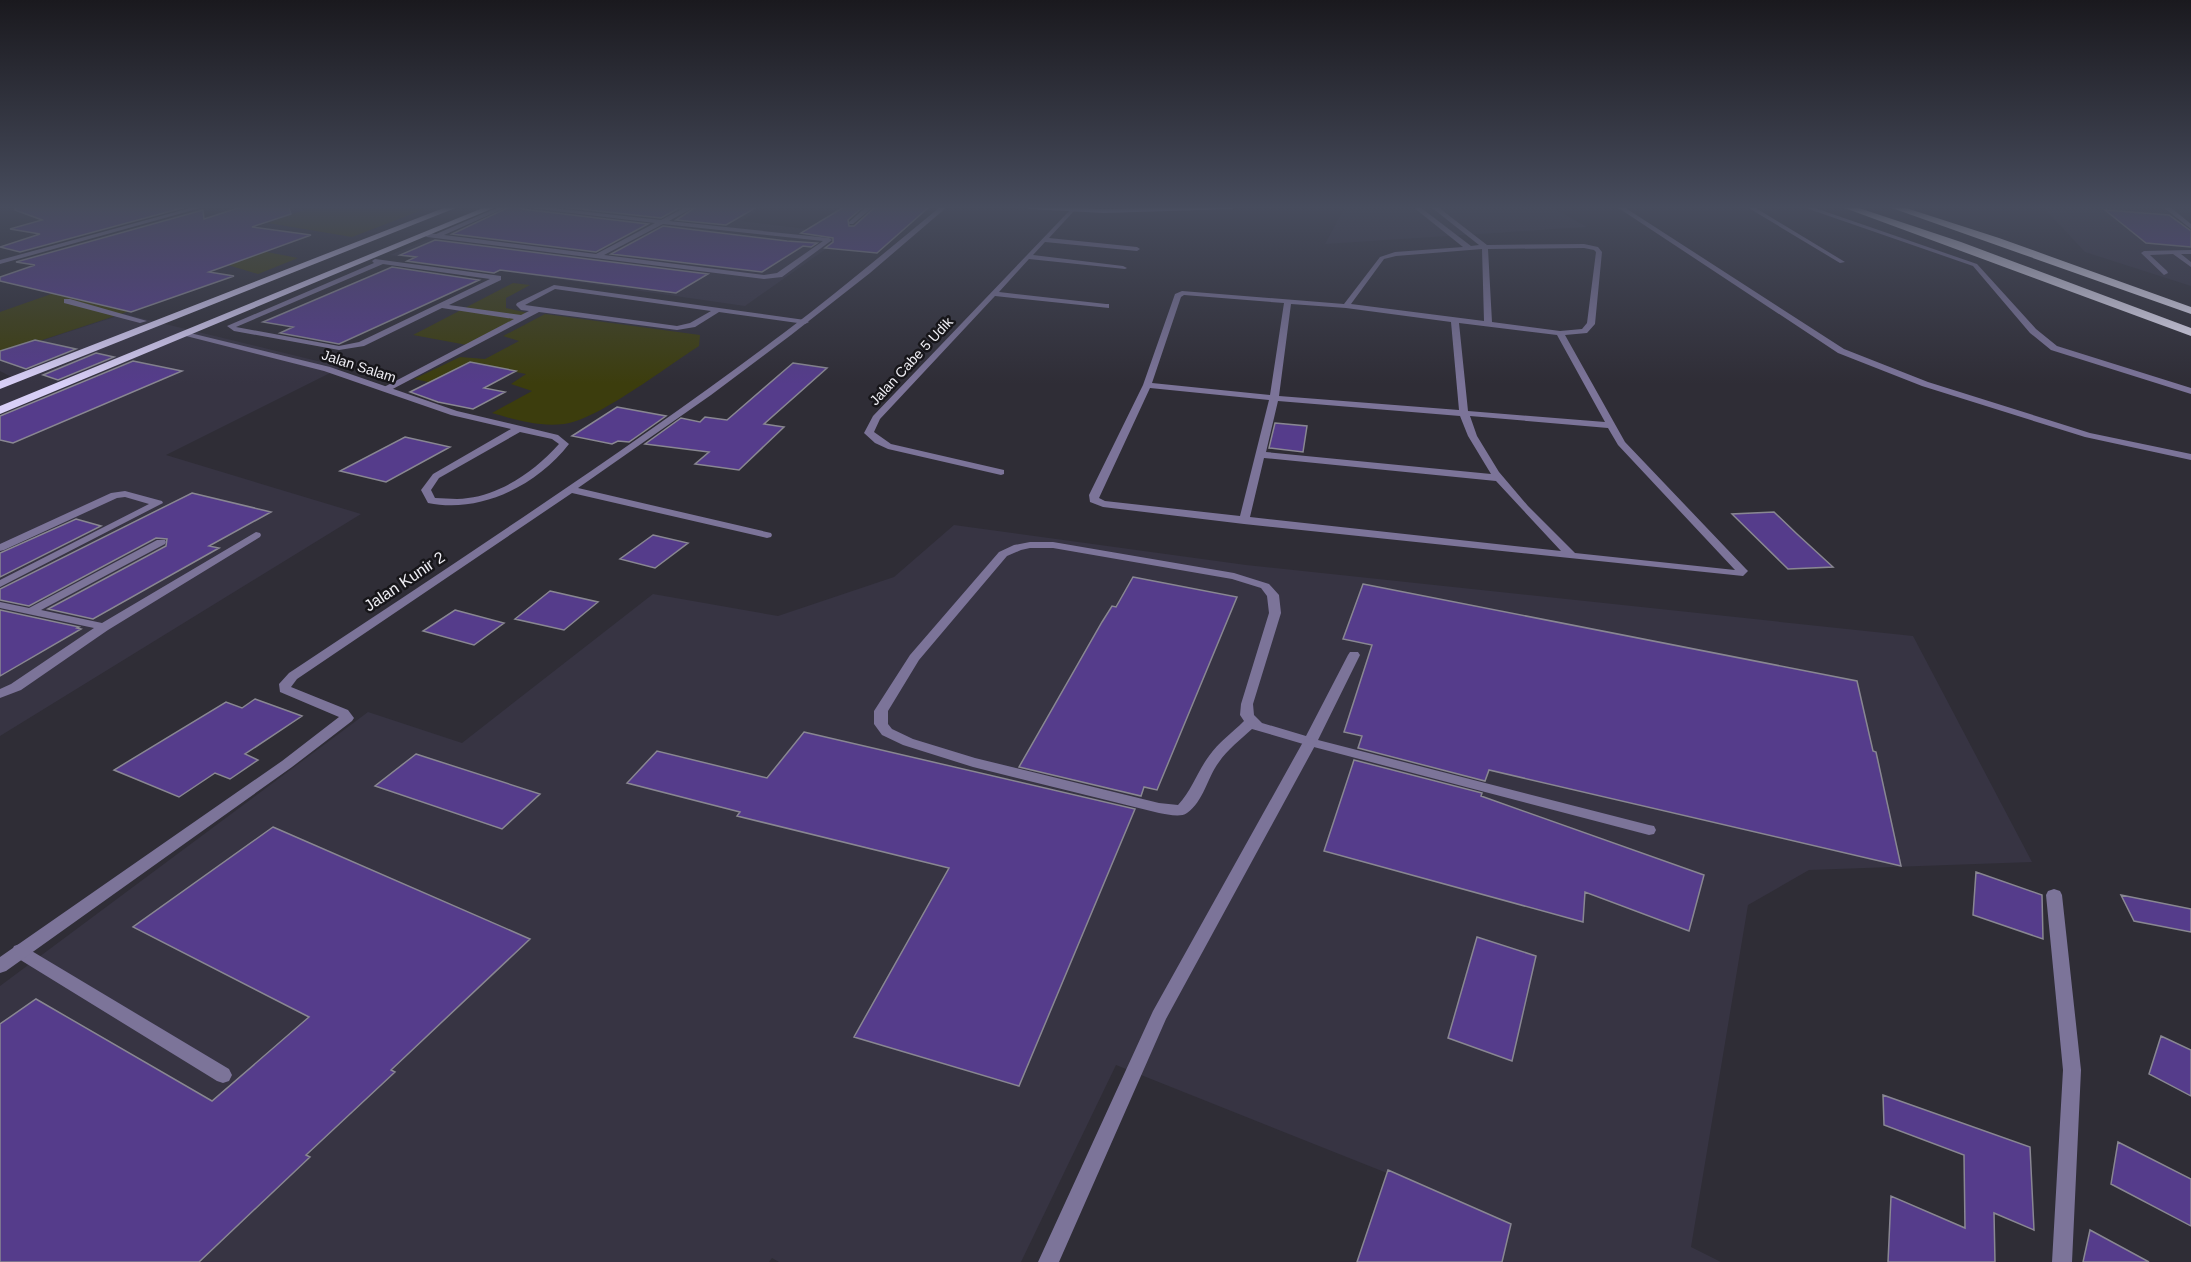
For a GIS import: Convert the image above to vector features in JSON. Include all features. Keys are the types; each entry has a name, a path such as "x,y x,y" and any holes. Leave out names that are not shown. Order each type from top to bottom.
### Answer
{"highway":[{"path":"0,376 285,266"},
{"path":"0,385 303,266"},
{"path":"0,400 327,266"},
{"path":"0,410 351,266"},
{"path":"2016,266 2191,332"},
{"path":"2066,266 2191,311"}],"street":[{"path":"373,266 231,326 234,329 339,348 361,344 498,278 410,266"},
{"path":"680,266 774,277 791,266"},
{"name":"Jalan Kunir 2","path":"0,966 287,764 346,718 343,712 285,688 285,684 293,676 569,489 805,322 873,266"},
{"name":"Jalan Cabe 5 Udik","path":"1001,472 888,446 869,433 876,418 1020,266"},
{"path":"1105,266 1123,268"},
{"path":"1346,306 1378,266"},
{"path":"1486,266 1488,322"},
{"path":"1560,333 1609,425 1634,457 1742,571 1739,574 1245,521 1103,504 1094,500 1094,495 1147,385 1178,296 1190,292 1288,300 1488,322 1560,333 1584,330 1591,324 1597,266"},
{"path":"1710,266 1841,351 1925,384 2088,435 2191,457"},
{"path":"1976,266 2033,331 2054,348 2191,391"},
{"path":"2157,266 2164,273"},
{"path":"718,310 692,325 677,328 537,310 520,305 554,287 805,322"},
{"path":"995,294 1106,306"},
{"path":"1245,521 1274,398 1288,300"},
{"path":"67,301 143,321"},
{"path":"443,306 522,318"},
{"path":"387,389 537,310"},
{"path":"1455,319 1465,414 1473,440 1498,478 1571,555"},
{"name":"Jalan Salam","path":"189,334 327,369 425,404 555,437 564,444 522,480 498,493 469,501 432,501 426,490 436,476 518,429"},
{"path":"1147,385 1274,398 1609,425"},
{"path":"1262,454 1498,478"},
{"path":"569,489 767,535"},
{"path":"0,548 115,495 124,494 158,503 0,584"},
{"path":"0,694 16,687 104,627 256,535"},
{"path":"29,612 161,542"},
{"path":"1251,722 1215,757 1202,778 1196,794 1181,810 1159,808 996,768 908,742 887,732 881,724 881,711 914,658 1003,554 1018,547 1053,545 1234,576 1265,586 1273,595 1275,613 1247,704 1247,715 1257,726 1310,742 1649,830"},
{"path":"0,605 104,627"},
{"path":"1048,1262 1158,1016 1310,742 1354,655"},
{"path":"2054,895 2072,1070 2062,1262"},
{"path":"20,951 223,1075"}],"shaded area":[{"path":"116,266 192,266 172,297 0,354 0,312 91,280"},
{"path":"231,266 278,266 258,274"},
{"path":"466,266 802,266 745,306"},
{"path":"2128,266 2191,266 2191,286"},
{"path":"513,283 530,285 506,298 506,308 528,313 467,345 413,335"},
{"path":"124,314 342,367 166,455 361,514 0,736 0,389 19,381 0,371 0,354"},
{"path":"545,314 700,335 699,346 613,403 578,421 564,424 537,424 492,413 532,391 511,384 526,374 489,367 438,384 414,379 460,357 485,359 519,341 503,336"},
{"path":"954,525 1246,565 1913,636 2032,862 1809,870 1748,905 1691,1247 1721,1262 1380,1262 1407,1181 1116,1065 1021,1262 779,1262 772,1258 769,1262 0,1262 0,986 368,712 462,743 653,594 778,616 894,577"}],"building":[{"path":"32,266 226,266 209,272 234,276 131,312 0,281 0,277"},
{"path":"442,266 643,266 708,274 676,293 500,270 494,273"},
{"path":"711,266 772,266 762,272"},
{"path":"392,267 479,280 339,344 280,333 293,327 263,322"},
{"path":"35,340 76,349 26,369 0,360 0,351"},
{"path":"96,353 114,357 58,380 43,375"},
{"path":"133,361 182,371 13,443 0,440 0,416"},
{"path":"470,362 516,371 484,388 505,392 473,409 438,402 410,392"},
{"path":"793,363 827,368 764,424 784,427 739,470 695,464 709,452 645,444 681,418 700,422 705,417 727,420"},
{"path":"617,407 666,416 629,442 618,441 612,444 572,436"},
{"path":"1275,423 1307,426 1303,452 1269,448"},
{"path":"405,437 450,447 386,482 340,471"},
{"path":"192,493 271,512 209,546 219,548 93,619 48,609 166,546 167,539 156,538 29,606 0,600 0,589"},
{"path":"1774,512 1833,567 1788,569 1732,514"},
{"path":"76,519 101,526 0,577 0,553"},
{"path":"653,535 688,543 655,568 620,559"},
{"path":"1133,577 1237,597 1157,790 1144,787 1141,796 1019,767 1102,622 1112,606 1116,607"},
{"path":"1363,584 1857,681 1873,751 1876,752 1901,866 1489,770 1485,781 1358,748 1362,736 1344,732 1372,645 1343,639"},
{"path":"550,591 598,602 564,630 515,619"},
{"path":"0,610 79,627 77,628 81,629 0,676"},
{"path":"455,610 504,623 474,645 423,631"},
{"path":"255,699 302,716 245,754 258,760 230,779 215,773 179,797 114,770 226,702 242,708"},
{"path":"804,732 1135,809 1019,1086 854,1037 949,868 737,816 740,812 627,783 657,751 767,778"},
{"path":"416,754 540,794 502,829 375,786"},
{"path":"1354,760 1482,793 1481,796 1704,875 1689,931 1585,892 1583,922 1324,851"},
{"path":"273,827 530,939 391,1070 395,1072 306,1155 310,1157 199,1262 0,1262 0,1024 36,999 212,1101 309,1017 133,927"},
{"path":"1976,872 2042,895 2043,939 1973,915"},
{"path":"2121,895 2191,909 2191,932 2134,921"},
{"path":"1477,937 1536,956 1512,1061 1448,1038"},
{"path":"2161,1036 2191,1050 2191,1096 2149,1074"},
{"path":"1883,1095 2030,1147 2034,1230 1994,1213 1995,1262 1888,1262 1891,1196 1965,1228 1964,1155 1884,1125"},
{"path":"2118,1142 2191,1179 2191,1226 2111,1184"},
{"path":"1388,1170 1511,1224 1502,1262 1357,1262"},
{"path":"2090,1230 2149,1262 2083,1262"}]}
